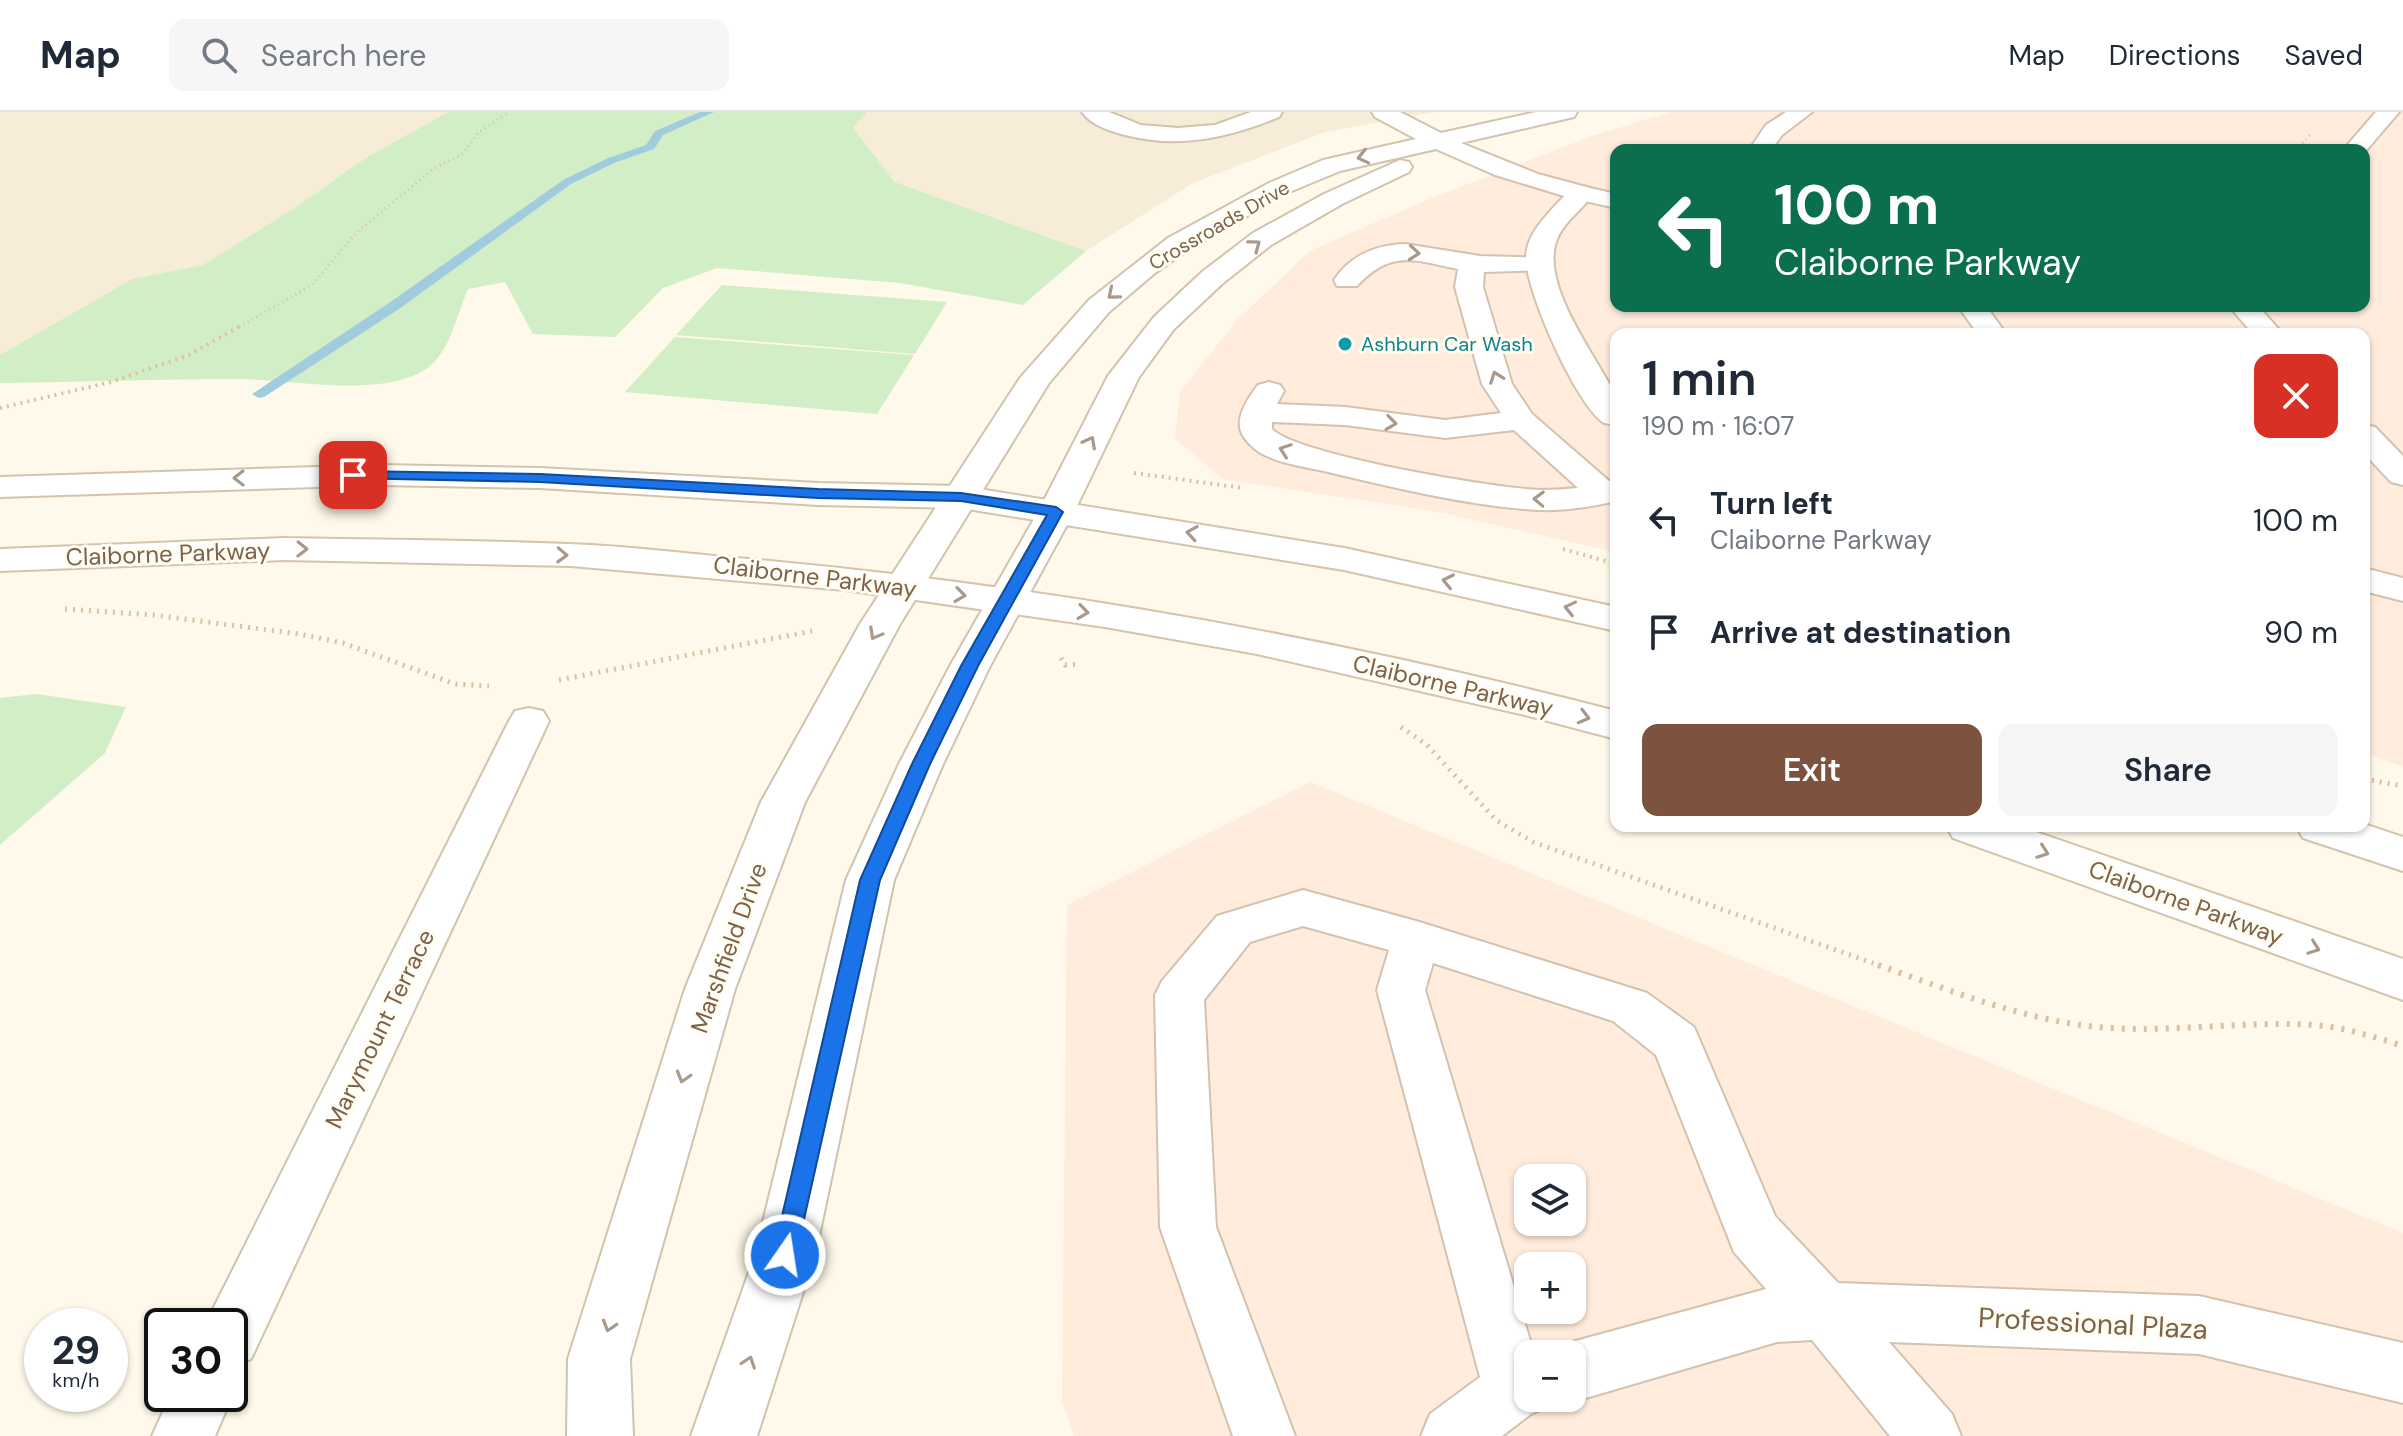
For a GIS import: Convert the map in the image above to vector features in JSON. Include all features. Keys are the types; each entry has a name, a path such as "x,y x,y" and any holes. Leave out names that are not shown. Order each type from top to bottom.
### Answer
{"street":[{"path":"1093,112 1124,127 1192,135 1233,128 1271,112"},
{"path":"1383,112 1440,142 1535,181 1581,193 1541,244 1541,264 1545,285 1589,384 1610,409"},
{"name":"Crossroads Drive","path":"961,497 1036,378 1099,306 1145,267 1226,215 1332,165 1566,112"},
{"name":"Crossroads Drive","path":"1056,512 1124,376 1164,323 1212,278 1262,239 1333,199 1388,174 1440,142"},
{"path":"0,487 381,475 540,478 818,494 961,497 1344,559 1610,618"},
{"name":"Marshfield Drive","path":"600,1436 599,1359 710,989 783,802 892,606 961,497"},
{"path":"724,1436 785,1255 870,880 921,764 996,618 1056,512"},
{"name":"Claiborne Parkway","path":"0,560 285,549 571,555 703,564 892,606 1257,642 1525,701 1610,723"},
{"path":"2370,581 2403,590"},
{"name":"Claiborne Parkway","path":"1986,832 2403,980"},
{"path":"2337,832 2403,854"}],"lane":[{"path":"1764,144 1774,130 1801,112"},
{"path":"2359,144 2388,112"},
{"path":"1581,193 1610,200"},
{"path":"1347,280 1361,262 1377,254 1396,252 1422,253 1472,263 1541,264"},
{"path":"1472,263 1469,287 1497,384 1521,420 1610,492"},
{"path":"2249,312 2263,328"},
{"path":"1521,420 1445,429 1263,402 1256,431 1268,444 1292,454 1364,471 1501,496 1540,500 1610,492"},
{"path":"2370,440 2403,475"},
{"name":"Marymount Terrace","path":"245,1308 539,701"},
{"path":"1264,1436 1188,1227 1179,995 1234,929 1303,908 1416,939 1630,1007 1676,1042 1754,1234 1825,1311 1930,1436"},
{"path":"1416,939 1401,990 1514,1364"},
{"name":"Professional Plaza","path":"1586,1368 1777,1314 1825,1311 2199,1325 2403,1373"},
{"path":"1452,1436 1514,1392"},
{"path":"183,1436 194,1412"}],"path":[{"path":"0,408 111,382 189,355 312,285 345,250 356,233 433,169 463,154 478,133 509,112"},
{"path":"539,701 660,662 892,606"},
{"path":"58,609 154,615 299,634 343,643 455,684 496,686"},
{"path":"996,618 1046,642 1057,651 1065,665 1084,663"},
{"path":"1396,723 1427,745 1496,820 1533,842 1958,993 2035,1017 2089,1026 2145,1029 2315,1025 2368,1035 2403,1046"},
{"path":"2370,780 2403,786"}],"shaded area":[{"path":"0,112 448,112 367,157 296,207 203,265 132,279 0,355"},
{"path":"867,112 1434,112 1325,132 1193,183 1086,251 895,182 853,128"},
{"path":"1671,112 2403,112 2403,766 2370,756 2370,328 1610,328 1610,551 1433,511 1223,479 1175,439 1180,392 1236,321 1310,251 1422,202 1592,136"},
{"path":"1310,782 2403,1233 2403,1436 1074,1436 1062,1400 1067,905"}],"green space":[{"path":"448,112 867,112 853,128 895,182 1086,251 1023,305 900,283 717,268 663,288 615,337 533,334 505,282 468,289 447,343 434,362 407,378 385,383 335,385 239,379 0,383 0,355 132,279 203,265 296,207 367,157"},
{"path":"722,285 947,302 915,354 676,335"},
{"path":"675,337 914,355 877,414 625,392"},
{"path":"36,694 126,707 105,753 0,845 0,698"}],"waterway":[{"path":"259,394 394,306 567,182 610,161 650,147 659,133 709,112"}],"place":[{"name":"Ashburn Car Wash","path":"1345,344"}],"route":[{"path":"353,475 540,478 818,494 961,497 1056,512 970,666 921,764 870,880 785,1255"}]}
